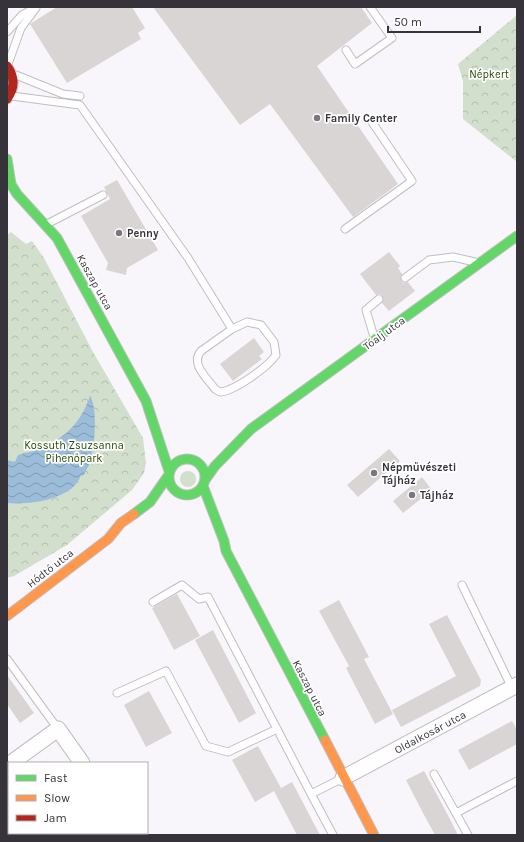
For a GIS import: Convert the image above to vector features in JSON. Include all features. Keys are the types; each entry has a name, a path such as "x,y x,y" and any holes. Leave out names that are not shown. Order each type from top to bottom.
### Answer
{"street":[{"path":"8,98 13,86 9,68"},
{"name":"Kaszap utca","path":"7,159 9,181 17,194 57,238 146,401 156,412 163,424"},
{"name":"Tóalj utca","path":"204,483 215,466 251,429 517,236"},
{"name":"Kaszap utca","path":"146,401 150,416 164,450 169,473"},
{"name":"Tóalj utca","path":"224,443 242,432 251,429"},
{"path":"174,502 185,496 195,494 204,483 205,475 200,465 188,459 180,449"},
{"path":"194,505 185,496 174,491 170,487 169,473 176,462 206,452"},
{"name":"Hódtó utca","path":"7,616 108,539 121,523 150,502 169,473"},
{"name":"Kaszap utca","path":"204,483 226,551 374,835"},
{"name":"Kaszap utca","path":"208,526 219,544 226,551"},
{"name":"Hódtó utca","path":"108,539 126,532"},
{"name":"Oldalkosár utca","path":"343,778 514,687"},
{"path":"13,762 58,729 81,762"}],"lane":[{"path":"7,32 22,15 37,7"},
{"path":"37,7 21,28 9,68 23,79 63,94 80,96"},
{"path":"346,50 355,64 392,38 370,7"},
{"path":"8,98 80,105 188,258 223,312 232,329"},
{"path":"345,229 412,180 372,122"},
{"path":"45,225 103,195"},
{"path":"406,278 429,260 453,257 479,263"},
{"path":"374,340 366,310 379,299"},
{"path":"247,322 261,325 274,342 276,355 269,363 233,388 220,392 216,390 197,365 197,356 201,351 232,329 247,322"},
{"path":"153,602 182,585 199,599 208,597 333,835"},
{"path":"462,585 514,687"},
{"path":"7,659 58,729"},
{"path":"117,693 166,671 206,746 228,752 277,730"},
{"path":"434,774 468,835"},
{"path":"311,794 343,778"},
{"path":"456,813 517,781"}],"green space":[{"name":"Népkert","path":"517,15 517,162 463,119 463,81 458,64"},
{"name":"Kossuth Zsuzsanna Pihenőpark","path":"11,232 26,244 32,241 44,258 93,352 143,438 146,463 144,473 132,490 67,545 14,576 7,578 7,235"},
{"path":"188,471 194,473 196,479 194,485 188,487 182,485 180,479 182,473"}],"water":[{"path":"90,396 93,402 95,427 90,463 83,476 81,475 69,490 49,499 38,502 7,503 7,460 15,462 18,455 43,447 63,436 78,420 85,409"}],"building":[{"path":"57,7 132,7 145,28 138,33 141,39 67,83 30,24"},
{"name":"Family Center","path":"153,7 361,7 372,23 317,66 398,184 353,217 270,104 240,125"},
{"name":"Penny","path":"117,180 158,250 127,268 126,275 106,270 108,263 81,216 110,199 104,187"},
{"path":"389,252 400,266 398,268 402,274 401,281 403,283 408,282 415,291 389,311 382,303 383,296 380,294 376,295 360,274"},
{"path":"254,338 264,352 259,356 262,359 233,381 220,364"},
{"name":"Népművészeti Tájház","path":"389,449 400,461 358,497 347,485"},
{"name":"Tájház","path":"422,477 432,490 403,513 393,501"},
{"path":"177,594 200,636 174,650 152,608"},
{"path":"339,600 369,657 364,659 393,714 375,724 346,668 349,666 319,611"},
{"path":"447,615 481,680 480,686 401,727 392,710 456,676 429,624"},
{"path":"213,630 256,713 239,723 195,640"},
{"path":"7,675 34,713 20,723 7,704"},
{"path":"149,691 172,733 146,747 124,705"},
{"path":"512,721 517,730 517,744 469,770 458,750"},
{"path":"258,746 281,788 292,782 320,835 297,835 274,791 255,802 232,760"},
{"path":"424,771 458,835 435,835 423,813 406,780"}],"traffic: fast":[{"path":"7,159 11,184"},
{"path":"7,178 17,194 57,238 146,401 169,471"},
{"path":"205,480 215,466 251,429 517,236"},
{"path":"191,459 200,464 204,470 205,477 204,484 200,490 191,495 183,495 174,490 170,484 169,473 174,464 180,460 191,459"},
{"path":"134,514 150,502 168,476"},
{"path":"203,486 224,541 226,551 325,740"}],"traffic: slow":[{"path":"7,616 108,539 121,523 134,514"},
{"path":"325,740 374,835"}],"traffic: jam":[{"path":"7,66 13,78 12,91 7,99"}],"place":[{"name":"Family Center","path":"317,118"},
{"name":"Penny","path":"119,233"},
{"name":"Népművészeti Tájház","path":"374,473"},
{"name":"Tájház","path":"412,495"}]}
